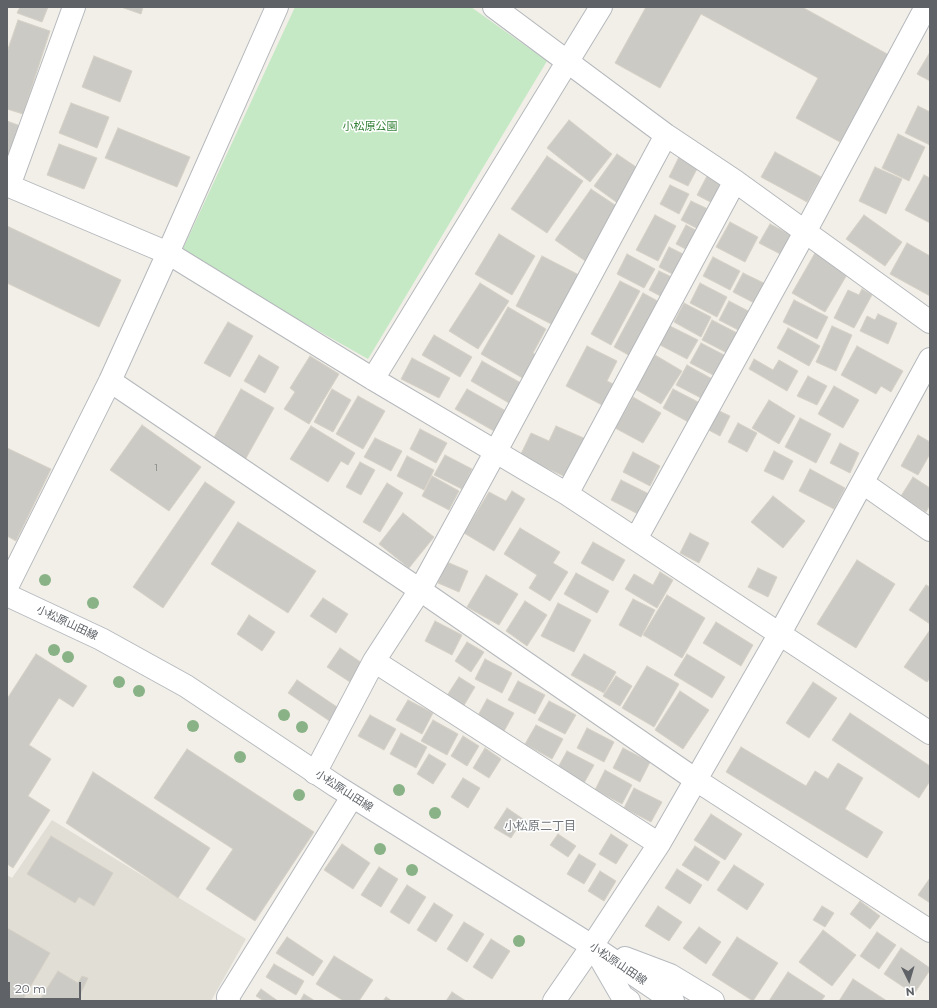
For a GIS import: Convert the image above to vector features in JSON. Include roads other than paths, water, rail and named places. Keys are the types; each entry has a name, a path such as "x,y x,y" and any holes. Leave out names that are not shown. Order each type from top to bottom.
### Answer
{"street":[{"path":"74,7 8,185 168,253 373,379 568,494 930,734"},
{"path":"7,587 110,381 277,7"},
{"path":"494,7 666,135 735,181 930,322"},
{"path":"373,379 601,7"},
{"path":"636,539 805,232 926,7"},
{"path":"316,773 374,661 420,590 666,135"},
{"path":"568,494 735,181"},
{"path":"554,1001 659,844 779,635 930,359"},
{"path":"110,381 420,590 696,780 930,932"},
{"path":"863,483 930,530"},
{"name":"小松原山田線","path":"7,595 101,639 186,686 352,797 592,946 673,1001"},
{"path":"374,661 659,844"},
{"path":"229,1001 228,997 352,797"},
{"path":"592,946 622,996 629,1001"},
{"path":"592,946 670,975 713,1001"}],"district":[{"name":"小松原二丁目","path":"540,826"}],"park label":[{"name":"小松原公園","path":"370,127"}]}
